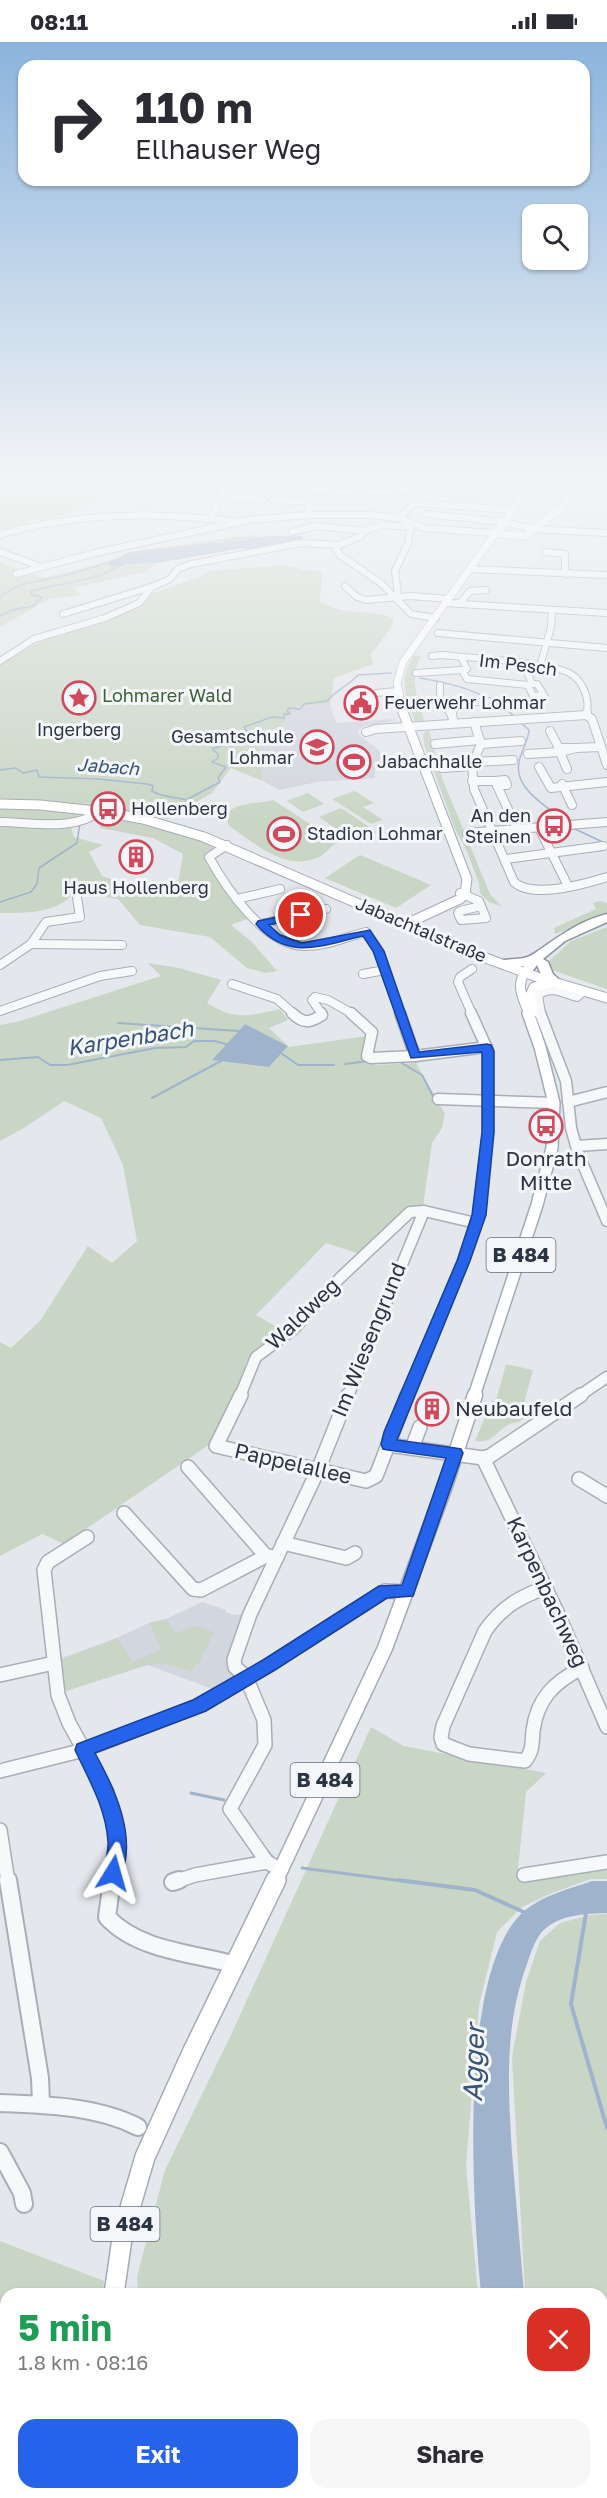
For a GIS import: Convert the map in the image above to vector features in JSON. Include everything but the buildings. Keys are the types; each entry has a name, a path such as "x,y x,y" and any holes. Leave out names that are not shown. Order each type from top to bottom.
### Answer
{"highway":[{"path":"526,977 539,960 567,938 607,920"},
{"path":"502,964 539,960"},
{"path":"539,960 544,972 557,983"}],"main road":[{"path":"402,922 420,918 451,905 461,893 465,870 397,691 397,676 403,662 453,592"},
{"name":"Jabachtalstraße","path":"0,804 40,804 100,811 168,826 227,846 502,964"},
{"path":"402,922 435,909 461,893"},
{"path":"420,918 419,923 424,932"},
{"path":"502,964 526,977 557,983 607,998"},
{"name":"B 484","path":"115,2288 123,2232 145,2157 236,1965 274,1866 380,1658 407,1592 537,1205 552,1148 554,1103 526,977"},
{"path":"538,1037 530,995 534,987 538,985 557,983"}],"street":[{"path":"63,614 136,592"},
{"path":"0,661 34,639 105,618 139,603 149,592"},
{"path":"352,592 362,599 394,597 447,600 459,604 607,613"},
{"path":"389,592 411,614 436,618"},
{"path":"394,597 398,592"},
{"path":"459,604 469,592"},
{"path":"541,663 548,643 552,610"},
{"path":"438,633 607,648"},
{"name":"Im Pesch","path":"432,656 442,655 560,669 576,676 580,680 589,706 586,715 592,719 607,765"},
{"path":"462,659 467,680 475,681 530,684 524,665"},
{"path":"416,673 464,670"},
{"path":"440,685 438,695 454,723"},
{"path":"376,693 397,691"},
{"path":"444,705 488,701"},
{"path":"450,713 454,711 452,705 454,704"},
{"path":"366,732 409,726 586,715"},
{"path":"474,722 481,742 472,764 472,781 506,859 512,880 519,887 532,889 568,886 607,877"},
{"path":"549,731 567,769"},
{"path":"435,744 521,741"},
{"path":"528,754 600,747"},
{"path":"442,768 513,759"},
{"path":"539,768 547,784 560,783 572,805"},
{"path":"472,781 496,783 517,829"},
{"path":"563,787 607,782"},
{"path":"0,822 78,822 93,818 100,811"},
{"path":"467,833 607,822"},
{"path":"539,828 568,886"},
{"path":"227,846 209,857 237,899 276,938 302,946 366,933 378,951 415,1056"},
{"path":"506,859 552,855 566,850 603,846"},
{"path":"237,899 280,890"},
{"path":"461,893 479,901 481,906"},
{"path":"0,965 31,944 46,922 80,917 77,897"},
{"path":"261,924 326,909"},
{"path":"31,944 122,945"},
{"path":"232,984 280,1000 300,1021 317,1019 322,1015 312,1000 319,996 360,1018 371,1029 372,1035 367,1056 376,1059 487,1047 458,982 460,977 472,969"},
{"path":"363,974 385,970"},
{"path":"0,1011 123,971 132,971"},
{"path":"584,991 577,997 548,988 538,995 538,1006 566,1081 571,1128 607,1221"},
{"name":"Pappelallee","path":"216,1446 366,1481 376,1476 391,1432 463,1261 479,1215 489,1101 487,1047"},
{"path":"568,1102 607,1092"},
{"path":"438,1099 554,1103"},
{"path":"577,1146 607,1144"},
{"path":"424,1211 476,1223"},
{"name":"Waldweg","path":"216,1446 232,1416 256,1357 294,1329 340,1278 410,1212 424,1211"},
{"name":"Im Wiesengrund","path":"274,1866 230,1809 265,1745 264,1720 246,1677 235,1667 235,1653 272,1556 283,1543 318,1470 412,1235 424,1211"},
{"path":"388,1444 483,1458 504,1448 607,1377"},
{"path":"412,1448 420,1427"},
{"name":"Karpenbachweg","path":"483,1458 582,1668 607,1727"},
{"path":"188,1467 255,1546 272,1556"},
{"path":"579,1479 607,1496"},
{"path":"124,1513 192,1589 201,1590 272,1556"},
{"path":"87,1537 48,1562 44,1570 58,1695 69,1723 107,1792 117,1842 107,1917 112,1926 165,1948 236,1965"},
{"path":"283,1543 346,1558 356,1552"},
{"path":"545,1588 500,1610 485,1631 443,1726 440,1737 443,1744 452,1750 512,1761 525,1761 532,1753 533,1723 541,1701 553,1685 564,1676 582,1668"},
{"path":"0,1771 84,1750 200,1705 385,1591 407,1592"},
{"path":"0,1675 54,1663"},
{"path":"0,1830 40,2078 41,2104"},
{"path":"524,1875 607,1862"},
{"path":"173,1882 195,1875 274,1866"},
{"path":"0,2103 41,2104 114,2117 138,2127"},
{"path":"0,2152 22,2193 24,2204"}],"shaded area":[{"name":"Gesamtschule Lohmar","path":"330,704 336,723 396,719 391,722 364,726 357,731 360,736 379,750 381,757 375,770 375,778 317,782 279,790 263,781 257,731 279,728 295,707"},
{"path":"202,1602 234,1615 250,1614 234,1660 246,1677 221,1692 147,1665 66,1691 56,1660 117,1638 149,1623 166,1619"}],"green space":[{"path":"0,592 77,592 81,595 49,599 0,627"},
{"name":"Lohmarer Wald","path":"158,592 321,592 320,601 330,606 393,618 393,625 371,654 373,664 334,678 330,704 295,707 279,728 257,731 263,781 231,768 212,793 167,819 106,807 0,799 0,663 66,628 107,619 145,603 151,594"},
{"path":"414,655 421,657 417,664 415,680 417,697 425,722 415,722 405,688 406,674"},
{"path":"429,730 442,778 490,894 501,906 489,902 480,893 479,883 466,849 455,829 424,744 423,734"},
{"path":"355,791 374,803 363,807 383,820 371,824 332,799"},
{"path":"308,793 324,804 303,812 287,801"},
{"name":"Stadion Lohmar","path":"273,800 338,842 317,858 293,861 271,854 229,826 227,818 235,808"},
{"path":"0,807 79,813 71,828 74,837 103,845 89,852 102,876 135,887 178,884 183,854 153,838 100,828 103,816 166,830 224,849 207,864 250,918 231,925 252,942 277,971 266,973 247,968 210,937 140,925 118,899 95,895 72,895 57,906 48,909 0,913"},
{"path":"341,808 377,832 355,841 319,817"},
{"path":"360,855 431,885 396,908 325,878"},
{"path":"600,901 607,903 607,915 555,934 554,928 596,909 593,903"},
{"path":"607,927 607,989 549,969 549,961 571,941"},
{"path":"148,963 179,968 221,980 207,1003 226,1013 250,1015 280,1009 288,1020 269,1028 288,1046 289,1047 367,1036 366,1057 376,1065 416,1063 445,1114 442,1128 432,1143 423,1206 407,1210 360,1254 326,1243 256,1315 283,1331 248,1358 222,1429 213,1442 64,1544 42,1534 0,1556 0,1342 11,1348 40,1321 88,1246 112,1263 137,1241 123,1165 101,1118 64,1101 0,1141 0,1025 20,1021 161,976","holes":["245,1024 288,1046 269,1067 213,1060"]},
{"path":"506,1364 533,1370 523,1407 502,1404 525,1417 508,1425 486,1441 475,1441 492,1401 496,1401"},
{"path":"166,1619 175,1633 196,1626 214,1632 198,1665 196,1664 192,1672 166,1664 147,1665 66,1691 54,1663 117,1638 133,1662 161,1649 149,1623"},
{"path":"371,1727 404,1746 546,1773 526,1792 517,1879 607,1870 607,1879 591,1879 522,1907 497,1932 479,2005 466,2166 478,2288 138,2288 137,2277 165,2170 231,2035"},
{"path":"607,1914 607,2288 525,2288 512,2057 526,1982 540,1941 560,1923 590,1915"},
{"path":"0,2241 104,2281 103,2288 0,2288"}],"water":[{"path":"245,1024 288,1046 269,1067 212,1060"},
{"path":"592,1881 607,1881 607,1913 567,1917 546,1928 534,1944 514,2011 509,2057 512,2153 524,2288 481,2288 473,2151 474,2094 478,2038 487,1986 501,1944 522,1913 546,1897"}],"waterway":[{"path":"0,597 8,592"},
{"path":"0,616 12,610 33,606 42,597 32,595 30,592"},
{"name":"Jabach","path":"0,770 16,768 23,773 37,770 39,777 98,779 147,784 153,786 152,791 156,793 186,800 220,782 218,778 226,767 212,762 218,758 218,754 212,749 224,745 218,744 220,741 229,741 238,736 243,738 248,733 244,727 272,717 284,718 284,714 290,714 287,711 289,708 300,709 304,704 327,701 358,675 391,673"},
{"name":"Jabach","path":"420,678 470,690 494,701 515,717"},
{"name":"Jabach","path":"519,721 529,730 519,762 521,781 534,797 567,822"},
{"path":"0,902 31,892 37,884 39,868 77,843 80,823"},
{"name":"Jabach","path":"573,828 607,844"},
{"path":"118,1023 239,1031"},
{"name":"Karpenbach","path":"0,1060 38,1057 50,1065 67,1065 155,1048 186,1047 194,1041 215,1041 229,1045"},
{"name":"Karpenbach","path":"281,1053 298,1065 334,1065"},
{"path":"152,1098 221,1061"},
{"name":"Karpenbach","path":"345,1064 369,1061"},
{"name":"Karpenbach","path":"400,1062 422,1075 434,1098"},
{"path":"191,1793 224,1800"},
{"path":"263,1846 273,1858"},
{"path":"302,1868 410,1882"},
{"path":"398,1880 475,1890 526,1913"},
{"path":"586,1913 571,2004 607,2128"}],"place":[{"name":"Ingerberg","path":"79,698"},
{"name":"Feuerwehr Lohmar","path":"361,703"},
{"name":"Gesamtschule Lohmar","path":"317,747"},
{"name":"Jabachhalle","path":"354,762"},
{"name":"Hollenberg","path":"108,809"},
{"name":"An den Steinen","path":"554,826"},
{"name":"Stadion Lohmar","path":"284,834"},
{"name":"Haus Hollenberg","path":"136,857"},
{"name":"Donrath Mitte","path":"546,1126"},
{"name":"Neubaufeld","path":"432,1409"}],"route":[{"path":"113,1873 117,1842 107,1792 84,1750 200,1705 269,1665 385,1591 407,1592 455,1453 388,1444 463,1261 479,1215 488,1132 487,1047 415,1056 378,951 366,933 302,946 276,938 261,924 301,915"}],"water label":[{"name":"Agger","path":"474,2063"}]}
